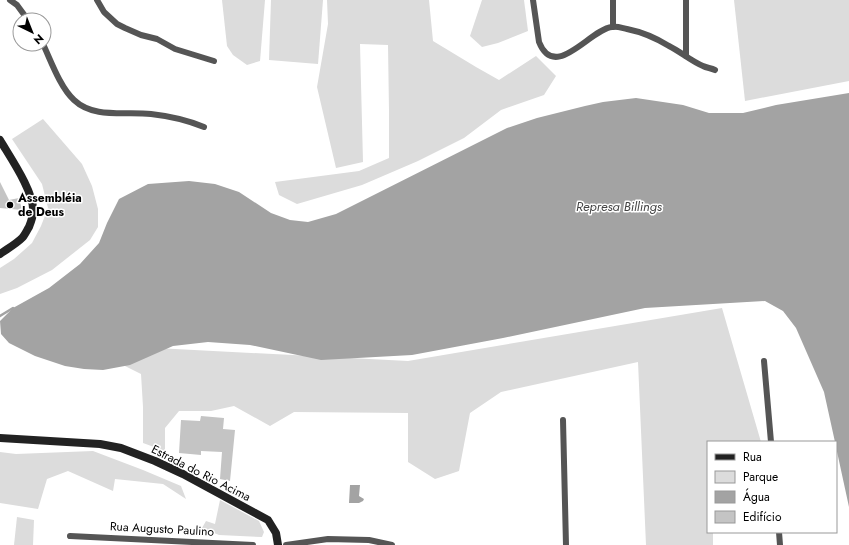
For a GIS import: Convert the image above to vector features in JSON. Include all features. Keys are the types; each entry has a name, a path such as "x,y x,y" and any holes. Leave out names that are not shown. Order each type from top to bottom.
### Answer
{"main road":[{"path":"0,140 30,193 33,204 33,213 31,222 22,238 0,254"},
{"name":"Estrada do Rio Acima","path":"0,438 100,444 131,452 183,474 268,520 276,533 278,545"}],"street":[{"path":"10,0 17,5 22,12"},
{"path":"98,0 104,12 117,24 149,38 157,39 175,49 214,61"},
{"path":"533,0 539,42 545,53 550,56 558,57 567,55 603,30 613,27 638,31 646,34 703,66 715,70"},
{"path":"613,0 613,27"},
{"path":"686,0 686,56"},
{"path":"47,52 65,88 74,100 87,108 96,112 104,113 135,113 164,116 204,127"},
{"path":"764,361 771,441"},
{"path":"563,420 566,545"},
{"path":"779,533 780,545"},
{"name":"Rua Augusto Paulino","path":"70,536 253,545"},
{"path":"286,545 328,539 369,540 392,545"}],"green space":[{"path":"222,0 265,0 260,61 247,65 233,55 227,46"},
{"path":"271,0 323,0 318,64 269,60"},
{"path":"327,0 429,0 433,41 476,67 499,80 536,56 556,76 544,95 501,110 464,138 418,161 362,185 297,204 279,195 275,182 359,171 389,158 388,45 360,44 363,162 336,168 317,87 328,24"},
{"path":"482,0 524,0 528,31 498,43 482,47 470,36"},
{"path":"734,0 849,0 849,81 745,101"},
{"path":"43,119 82,164 92,186 98,209 98,227 90,240 52,270 17,288 0,294 0,268 14,259 32,243 48,208 42,184 12,139"},
{"path":"722,308 761,441 707,441 707,533 713,533 713,545 646,545 638,362 501,392 470,413 459,471 435,479 408,462 408,413 294,412 270,426 234,406 211,411 179,411 165,428 165,451 143,443 141,374 123,365 137,347 408,361"},
{"path":"93,451 181,486 186,499 163,484 115,479 113,491 68,471 47,479 38,509 0,503 0,452 16,454"},
{"path":"220,500 259,521 264,532 262,537 219,535 202,528 206,521 215,524"},
{"path":"17,517 34,520 33,545 14,545"}],"water":[{"name":"Represa Billings","path":"849,93 849,507 837,452 837,441 835,441 824,392 796,328 783,311 765,301 645,308 503,338 412,355 321,360 250,345 208,342 173,346 130,365 103,370 65,366 35,356 9,343 1,334 0,321 13,308 49,288 80,264 99,243 119,199 148,184 189,181 215,184 239,192 271,213 290,220 308,222 336,214 507,128 537,118 585,106 636,98 683,105 709,113 743,113 776,105"},
{"path":"350,485 360,485 359,496 364,499 363,501 359,503 349,503"}],"building":[{"name":"Assembléia de Deus","path":"0,182 9,200 19,198 22,210 0,208"},
{"path":"201,416 224,418 223,429 235,430 230,481 220,479 222,452 201,451 201,455 179,453 181,420 200,421"}],"waterway":[{"path":"0,316 13,308"}],"place":[{"name":"Assembléia de Deus","path":"10,205"}]}
